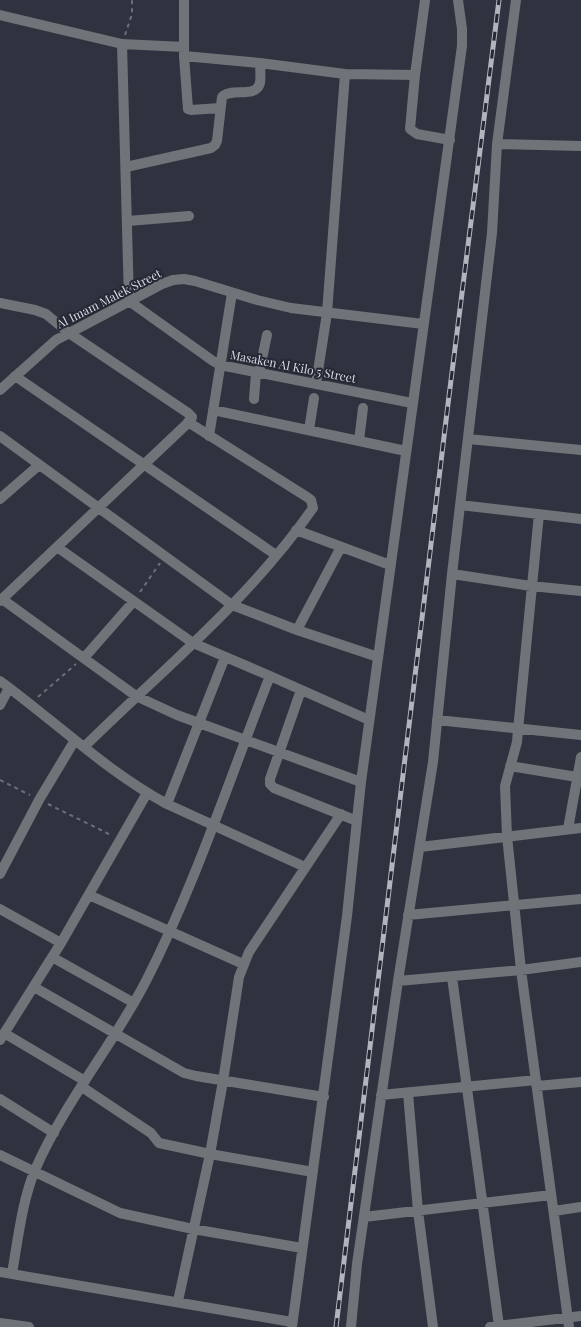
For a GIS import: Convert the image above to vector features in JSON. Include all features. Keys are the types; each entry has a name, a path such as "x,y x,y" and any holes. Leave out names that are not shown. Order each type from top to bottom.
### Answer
{"street":[{"path":"184,0 184,52 188,109 220,108"},
{"path":"425,0 410,126 411,131 417,134 450,140"},
{"path":"0,1272 178,1301 292,1324 324,1097 347,916 361,782 462,46 458,0"},
{"path":"351,1327 357,1264 381,1095 433,762 452,574 492,233 496,144 516,0"},
{"path":"0,15 122,44 345,74 415,75"},
{"path":"122,44 129,301"},
{"path":"126,167 211,148 217,140 222,97 225,94 254,91 260,80 260,63"},
{"path":"316,384 327,313 345,74"},
{"path":"496,144 581,146"},
{"path":"128,221 189,216"},
{"name":"Al Imam Malek Street","path":"0,390 46,348 69,333 162,284 178,280 195,281 274,305 423,324"},
{"path":"209,436 232,293"},
{"name":"Masaken Al Kilo 5 Street","path":"129,301 220,365 412,403"},
{"path":"0,303 40,312 50,317 69,333 192,418 1,600 136,696 198,723 361,782"},
{"path":"254,399 267,335"},
{"path":"15,376 276,555"},
{"path":"309,430 314,398"},
{"path":"359,441 363,408"},
{"path":"213,410 406,451"},
{"path":"84,747 232,605 276,555 313,508 311,500 188,422"},
{"path":"0,436 166,555 232,605 297,630 378,657"},
{"path":"468,439 581,450"},
{"path":"0,500 39,465"},
{"path":"460,505 581,519"},
{"path":"539,514 517,742 504,786 506,836 521,970 568,1322"},
{"path":"296,530 390,565"},
{"path":"57,547 193,643 370,720"},
{"path":"297,630 341,547"},
{"path":"452,574 531,586 581,591"},
{"path":"84,658 133,602"},
{"path":"167,804 225,657"},
{"path":"12,1273 23,1214 35,1171 54,1133 134,1003 169,931 213,824 270,676"},
{"path":"0,681 74,740 147,793 305,867"},
{"path":"0,705 9,688"},
{"path":"301,690 269,782 272,786 357,821"},
{"path":"437,720 518,730 581,735"},
{"path":"0,874 39,800 74,740"},
{"path":"568,829 581,757"},
{"path":"510,766 578,777"},
{"path":"147,793 90,895 2,1036 84,1084 151,1133 158,1143 313,1172"},
{"path":"178,1301 210,1154 224,1081 239,977 243,964 340,814"},
{"path":"420,846 581,828"},
{"path":"90,895 243,964"},
{"path":"408,915 581,899"},
{"path":"0,909 61,943"},
{"path":"52,957 134,1003"},
{"path":"398,981 521,970 581,962"},
{"path":"452,977 482,1204 494,1326 568,1322 581,1316"},
{"path":"34,987 184,1073 324,1097"},
{"path":"381,1095 467,1086 581,1082"},
{"path":"408,1093 418,1211 433,1327"},
{"path":"0,1099 54,1133"},
{"path":"0,1156 120,1213 193,1229 302,1248"},
{"path":"364,1218 552,1196"},
{"path":"554,1211 581,1207"},
{"path":"0,1323 29,1327"}],"path":[{"path":"122,44 132,14 132,0"},
{"path":"133,602 166,555"},
{"path":"30,704 84,658"},
{"path":"0,780 120,840"}],"railway":[{"path":"336,1327 499,0"}]}
